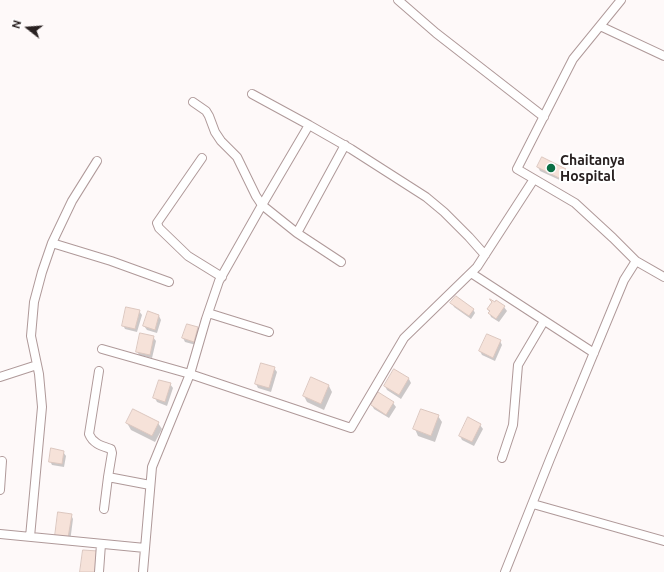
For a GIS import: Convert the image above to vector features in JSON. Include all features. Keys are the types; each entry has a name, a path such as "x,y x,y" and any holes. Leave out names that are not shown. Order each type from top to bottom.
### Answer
{"street":[{"path":"398,0 436,33 544,117"},
{"path":"621,0 573,59 517,169 575,203 636,261 664,277"},
{"path":"600,26 664,56"},
{"path":"252,94 345,145 427,197 444,212 485,255"},
{"path":"193,102 206,111 218,136 237,157 249,184 262,205 297,233 341,262"},
{"path":"143,572 152,467 190,374 208,313 222,277 309,125"},
{"path":"297,233 345,145"},
{"path":"202,158 157,223 159,228 188,256 222,277"},
{"path":"30,537 42,408 37,364 31,336 34,302 52,243 72,201 97,162"},
{"path":"102,349 190,374 351,428 404,338 477,267 534,179"},
{"path":"52,243 111,261 169,282"},
{"path":"506,572 532,504 624,280 636,261"},
{"path":"471,273 594,353"},
{"path":"208,313 269,332"},
{"path":"502,458 514,419 518,365 544,321"},
{"path":"0,377 24,370 37,364"},
{"path":"99,371 89,434 91,440 96,444 111,449 112,453 104,509"},
{"path":"0,490 2,461"},
{"path":"108,477 150,485"},
{"path":"532,504 664,542"},
{"path":"0,534 145,548"},
{"path":"98,572 101,544"}],"building":[{"path":"542,157 566,169 561,179 537,167"},
{"path":"456,296 474,309 469,316 450,303"},
{"path":"490,299 495,302 496,300 505,306 496,319 488,313 490,311 487,309 492,302"},
{"path":"126,307 140,310 135,329 122,326"},
{"path":"148,311 159,315 155,330 143,326"},
{"path":"187,324 198,327 194,342 182,338"},
{"path":"140,333 154,336 150,355 136,352"},
{"path":"487,334 501,340 493,358 479,351"},
{"path":"261,363 275,367 269,388 255,384"},
{"path":"394,369 409,378 399,395 384,386"},
{"path":"311,377 329,385 321,404 303,396"},
{"path":"159,380 171,383 165,402 153,398"},
{"path":"378,392 394,402 386,415 371,405"},
{"path":"133,409 159,422 152,436 126,423"},
{"path":"421,409 439,415 431,436 413,429"},
{"path":"468,417 481,424 472,442 459,436"},
{"path":"51,448 64,451 62,464 49,462"},
{"path":"58,512 72,514 68,538 55,536"},
{"path":"83,550 98,551 95,572 80,572"}],"place":[{"name":"Chaitanya Hospital","path":"551,168"}]}
